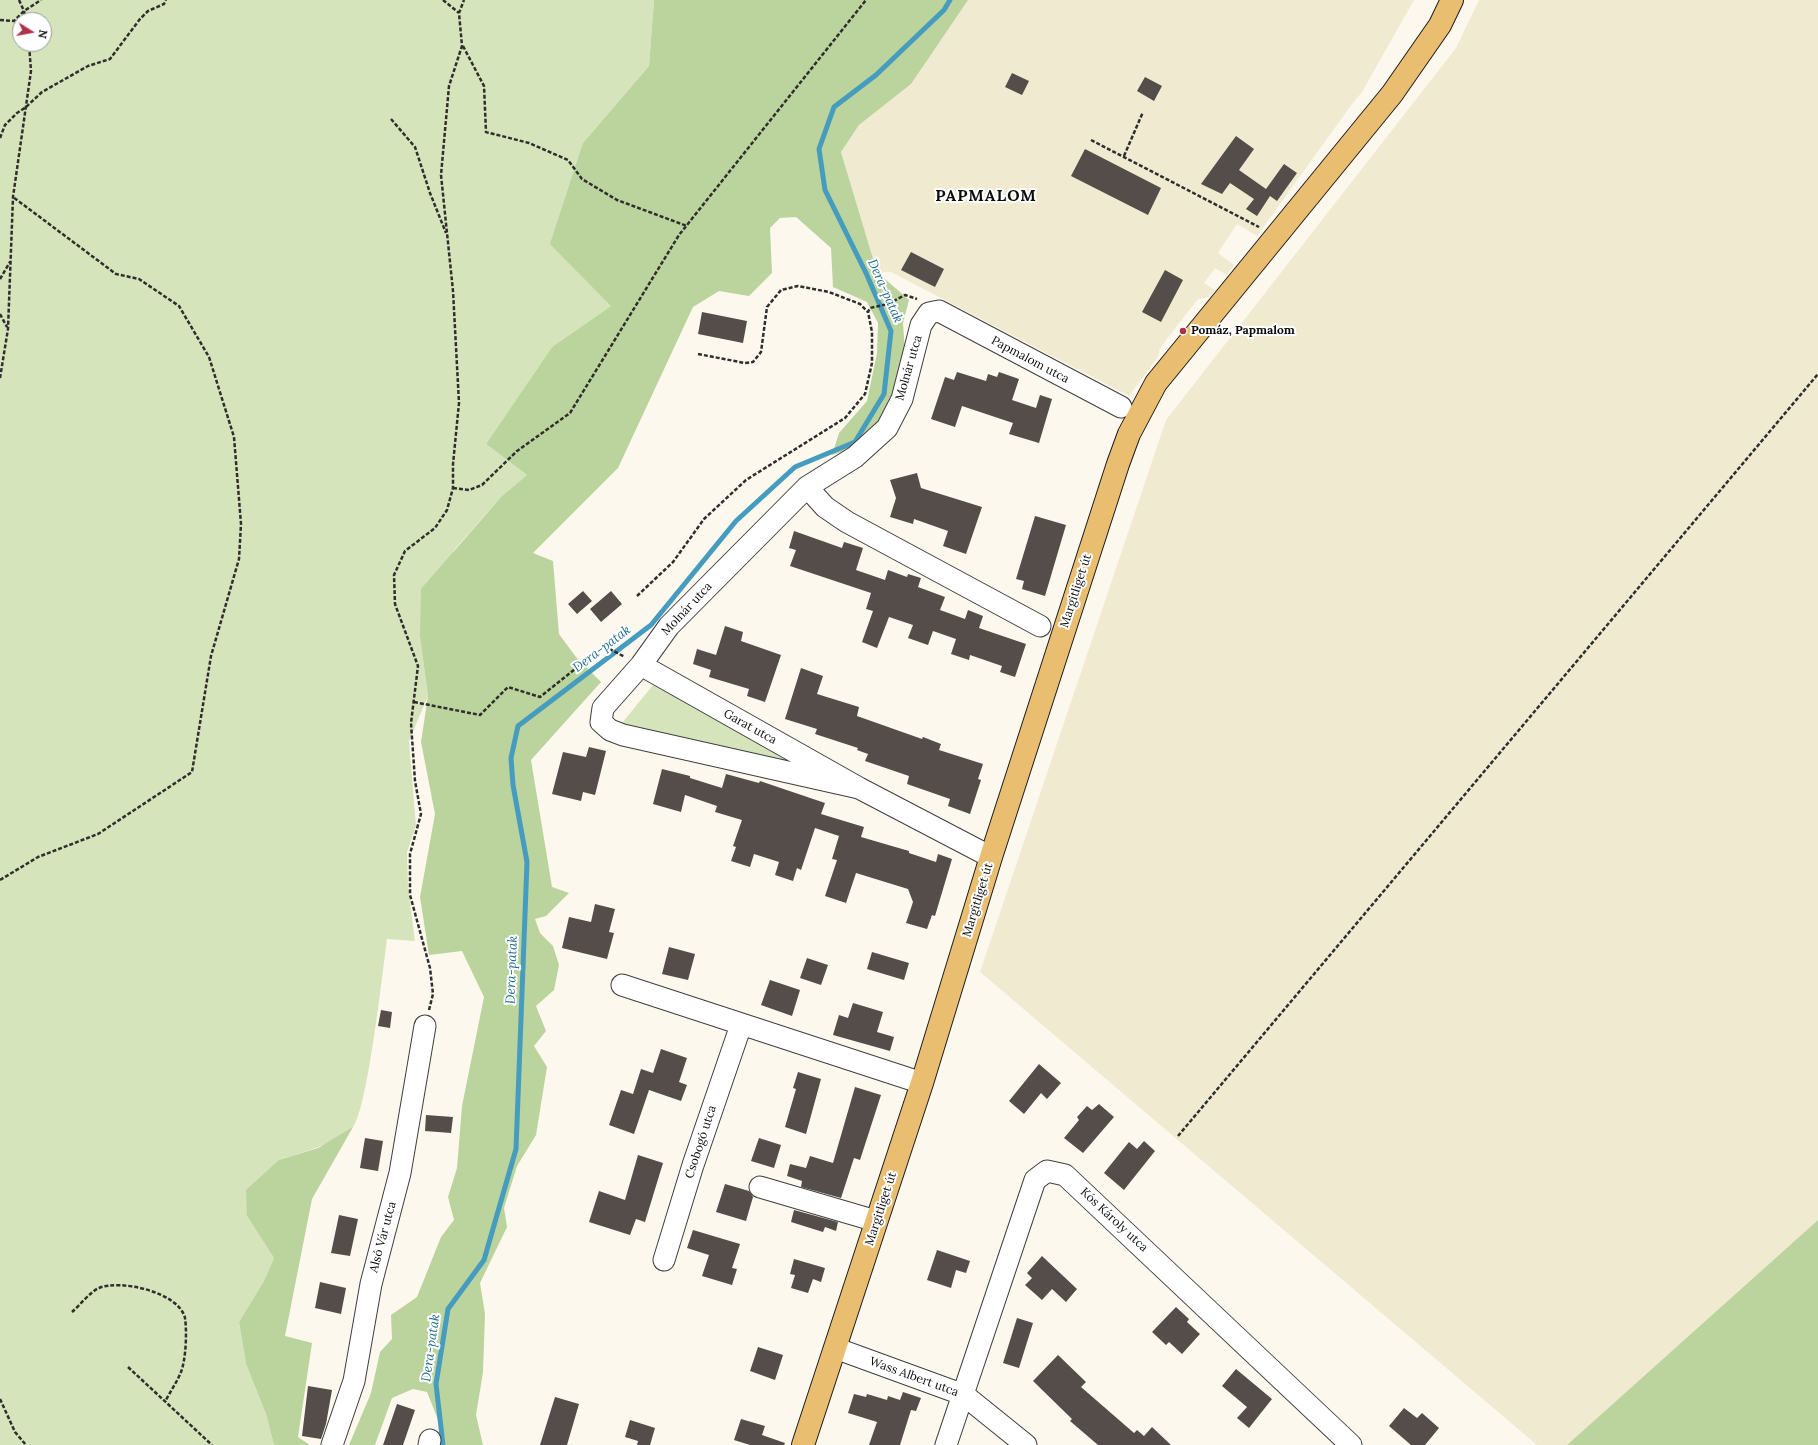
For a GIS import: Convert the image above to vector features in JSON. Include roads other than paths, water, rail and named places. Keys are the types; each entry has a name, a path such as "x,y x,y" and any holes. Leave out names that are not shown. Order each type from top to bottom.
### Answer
{"main road":[{"name":"Margitliget út","path":"803,1445 922,1083 991,857 1129,434 1156,383 1392,94 1440,25 1452,0"}],"street":[{"name":"Papmalom utca","path":"939,311 1121,407"},
{"name":"Molnár utca","path":"623,735 610,730 601,722 603,708 634,662 807,487 855,457 888,428 902,399 921,325 929,313 939,311"},
{"path":"807,487 825,507 847,522 1040,626"},
{"name":"Garat utca","path":"634,662 859,788 991,857"},
{"name":"Garat utca","path":"623,735 859,788"},
{"path":"622,985 922,1083"},
{"name":"Csobogó utca","path":"664,1260 693,1165 741,1025"},
{"name":"Alsó Vár utca","path":"332,1445 354,1381 371,1284 400,1173 425,1026"},
{"name":"Kós Károly utca","path":"946,1445 1035,1180 1047,1171 1065,1175 1351,1445"},
{"path":"760,1187 876,1221"},
{"name":"Wass Albert utca","path":"835,1348 964,1395 1026,1445"}],"waterway":[{"name":"Dera-patak","path":"443,1445 436,1384 448,1309 484,1260 516,1149 527,862 513,785 511,758 518,726 651,625 736,521 795,467 855,442 884,394 891,331 866,273 825,190 819,149 834,107 876,75 944,10 950,0"}],"place":[{"name":"Pomáz, Papmalom","path":"1183,331"}],"district":[{"name":"PAPMALOM","path":"986,196"}]}
